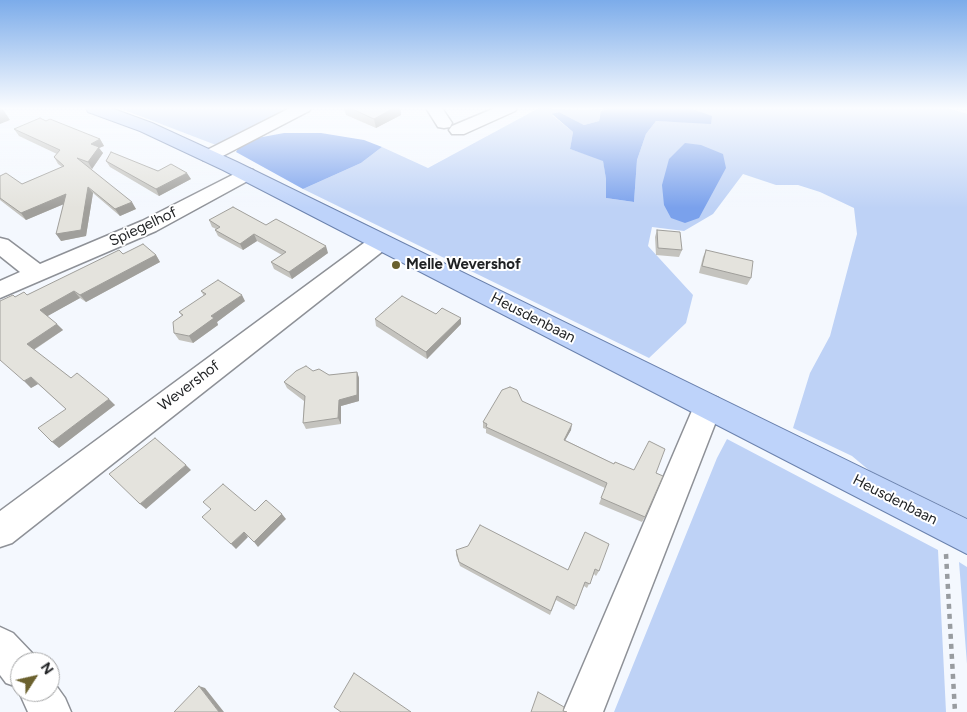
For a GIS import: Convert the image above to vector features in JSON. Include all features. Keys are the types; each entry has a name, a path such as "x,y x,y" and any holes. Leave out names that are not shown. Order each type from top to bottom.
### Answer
{"main road":[{"name":"Heusdenbaan","path":"177,141 246,174 956,532"}],"street":[{"path":"209,156 238,141"},
{"name":"Spiegelhof","path":"0,290 149,226 246,174"},
{"name":"Wevershof","path":"0,531 380,242"},
{"path":"0,245 38,274"},
{"path":"583,712 708,406"},
{"path":"0,646 10,658"}],"path":[{"path":"955,712 956,532"}],"shaded area":[{"path":"206,141 223,141 216,145"},
{"path":"478,141 571,141 570,149 603,160 606,198 634,202 637,160 643,141 967,141 967,518 870,471 852,456 793,428 810,373 830,336 857,234 854,208 820,192 798,185 776,185 743,174 713,214 684,231 652,227 648,246 693,295 686,323 649,358 303,189 361,163 382,147 428,168"},
{"path":"727,439 938,550 946,712 614,712 717,458"},
{"path":"959,562 967,567 967,664"}],"water":[{"path":"249,141 367,141 382,147 361,163 303,189 236,152 240,145"},
{"path":"571,141 643,141 637,160 634,202 606,198 606,179 603,161 570,149"},
{"path":"685,143 701,145 723,154 726,168 699,218 685,223 671,218 664,205 662,185 669,159"}],"building":[{"path":"41,141 96,141 91,144 99,147 88,162 77,158 132,202 115,209 88,187 81,230 56,234 66,194 21,213 0,198 0,176 6,173 22,184 64,166 54,157 60,150"},
{"path":"111,152 158,171 171,164 187,173 156,189 106,161"},
{"path":"233,207 266,225 276,219 326,246 289,272 271,262 286,252 254,234 240,244 215,230 220,227 209,220"},
{"path":"657,230 680,232 682,250 658,248"},
{"path":"143,244 156,255 80,295 74,291 40,310 57,324 27,344 71,378 77,373 109,399 52,442 38,428 66,409 31,377 24,381 0,360 0,301 13,295 15,297 24,292 27,295 119,250 123,254"},
{"path":"706,250 753,261 751,278 702,266"},
{"path":"218,280 242,295 211,316 214,318 189,336 174,333 173,322 183,315 179,312 206,294 201,291"},
{"path":"402,296 436,314 442,308 461,318 426,352 375,319"},
{"path":"306,366 313,371 319,369 329,375 357,372 357,395 339,400 338,418 303,423 305,396 284,382 296,371"},
{"path":"510,387 517,390 522,401 572,424 564,440 614,464 615,462 634,470 649,441 665,449 656,473 663,476 645,517 601,498 607,483 486,427 487,424 483,422 502,390"},
{"path":"155,438 186,465 140,504 109,474"},
{"path":"223,484 255,511 266,500 282,514 254,542 244,532 231,544 202,517 211,509 203,502"},
{"path":"480,525 568,570 585,532 609,544 599,571 595,569 590,584 585,582 576,606 557,596 551,611 459,562 456,550 468,546"},
{"path":"354,673 411,712 341,712 334,707"},
{"path":"199,686 219,712 174,712"},
{"path":"538,692 564,707 563,711 567,712 531,712"}],"place":[{"name":"Melle Wevershof","path":"396,265"}]}
